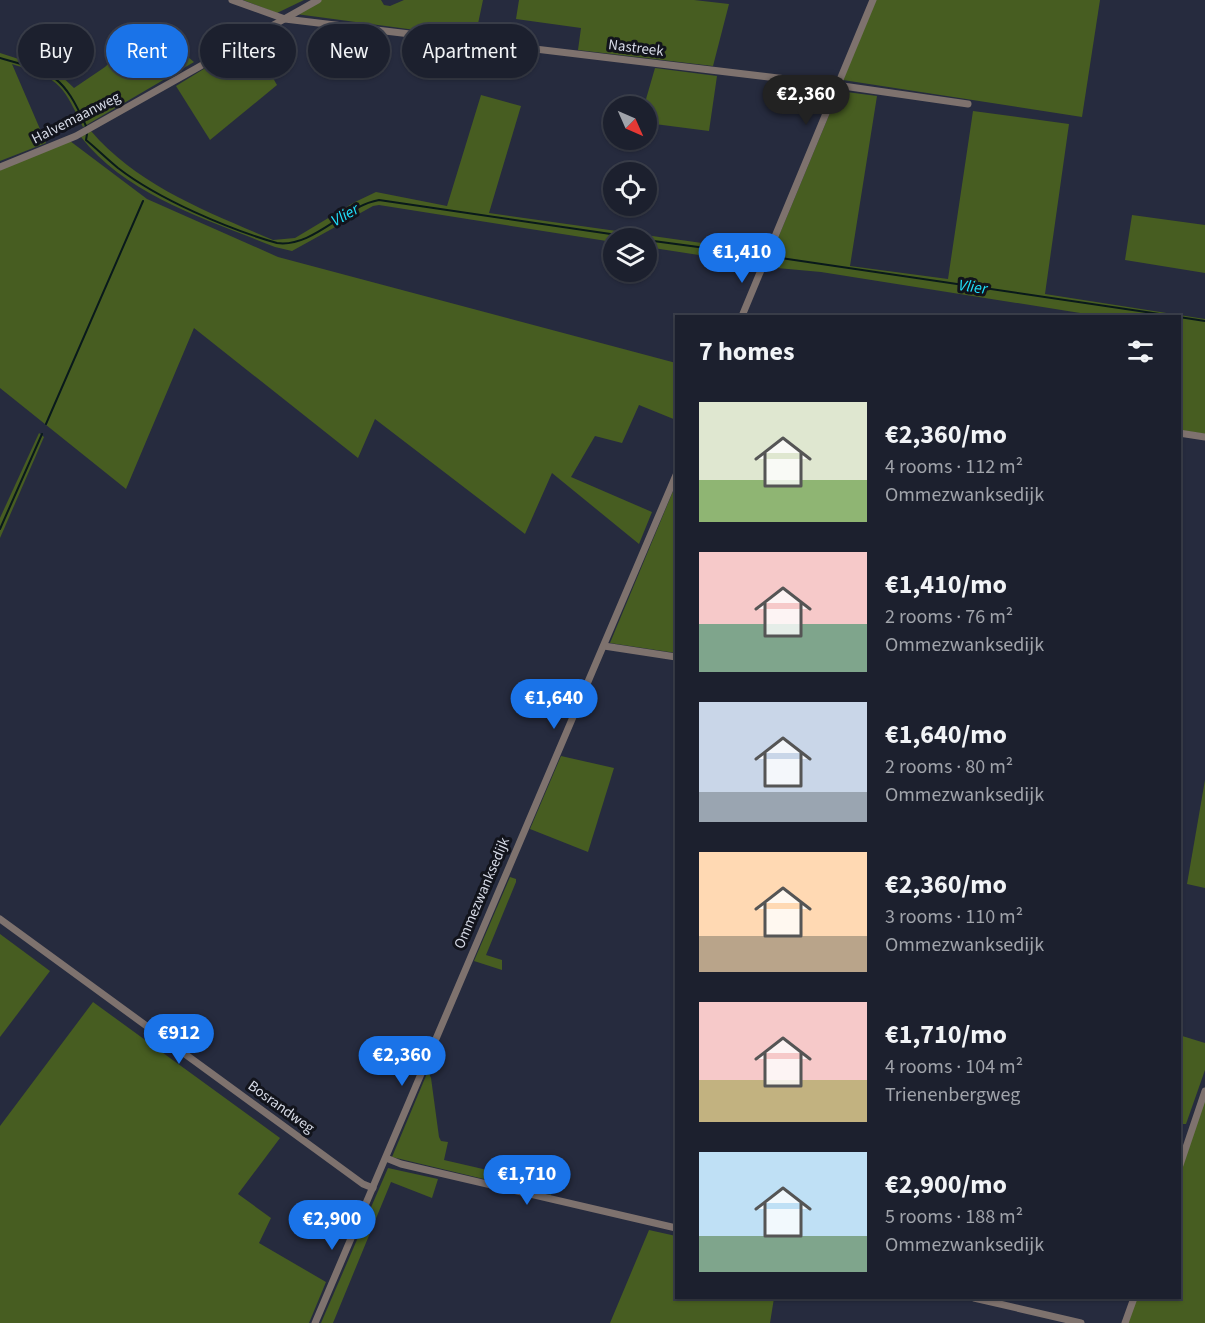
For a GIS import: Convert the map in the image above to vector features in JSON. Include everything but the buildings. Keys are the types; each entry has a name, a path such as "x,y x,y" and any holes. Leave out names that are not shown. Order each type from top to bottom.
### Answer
{"street":[{"name":"Nastreek","path":"232,0 285,19 836,85 968,104"},
{"name":"Halvemaanweg","path":"0,167 76,136 318,0"},
{"path":"742,315 873,0"},
{"path":"1181,433 1205,437"},
{"name":"Ommezwanksedijk","path":"315,1323 462,973 675,477"},
{"path":"604,646 675,657"},
{"name":"Bosrandweg","path":"0,919 363,1184 373,1188"},
{"path":"1181,1162 1205,1091"},
{"path":"386,1158 401,1164 675,1228"},
{"path":"978,1299 1080,1323"},
{"path":"1125,1323 1134,1299"}],"green space":[{"path":"243,0 304,0 277,13"},
{"path":"321,0 381,0 384,5 390,6 404,0 483,0 478,24 402,24 402,28 390,27 390,24 371,24 296,14"},
{"path":"519,0 694,0 729,4 713,66 578,50 581,28 516,19"},
{"path":"876,0 1100,0 1082,117 843,80"},
{"path":"0,53 18,59 18,66 12,64 46,143 0,161"},
{"path":"188,57 194,62 188,66"},
{"path":"105,67 106,78 167,78 83,127 64,92 48,78 63,78 74,88 89,78 94,78 94,74"},
{"path":"655,68 717,76 709,131 657,124 657,96 647,96"},
{"path":"200,71 200,78 273,78 277,85 210,140 176,86"},
{"path":"839,91 877,96 850,266 948,279 973,111 1069,124 1045,294 1179,315 1093,315 821,272 766,267"},
{"path":"481,95 521,106 489,213 603,229 603,240 379,205 373,206 292,251 275,247 197,216 145,191 100,158 81,137 91,131 130,167 175,196 273,240 295,238 376,192 447,206"},
{"path":"70,141 147,199 278,257 675,363 675,420 639,405 622,443 595,436 571,477 652,512 639,544 552,473 525,534 375,419 358,458 194,328 126,489 0,388 0,169"},
{"path":"1132,215 1205,225 1205,273 1125,260"},
{"path":"657,237 759,251 757,264 657,249"},
{"path":"1181,315 1205,319 1205,434 1181,430"},
{"path":"39,433 44,437 0,538 0,518"},
{"path":"675,486 675,653 610,643"},
{"path":"561,756 614,768 588,852 530,829"},
{"path":"1205,780 1205,888 1187,884"},
{"path":"510,877 516,879 516,882 486,955 502,960 502,970 474,961"},
{"path":"0,934 50,971 0,1037"},
{"path":"93,1002 280,1138 238,1194 271,1218 259,1243 326,1282 309,1323 0,1323 0,1126"},
{"path":"1181,1036 1205,1043 1205,1070 1186,1124 1181,1124"},
{"path":"428,1071 431,1078 439,1137 441,1141 448,1142 444,1160 552,1185 551,1195 392,1157"},
{"path":"1205,1099 1205,1323 1126,1323 1135,1299 1181,1299 1181,1167"},
{"path":"388,1168 438,1179 432,1198 391,1182 333,1323 321,1323"},
{"path":"649,1230 675,1236 675,1299 774,1299 770,1323 610,1323"}],"waterway":[{"name":"Vlier","path":"0,58 44,72 54,78 70,95 86,126"},
{"name":"Vlier","path":"87,134 86,140 114,165 153,191 194,212 237,230 277,243 290,243 303,239 353,210 379,200 603,233"},
{"path":"46,424 143,201"},
{"name":"Vlier","path":"657,241 758,255"},
{"name":"Vlier","path":"774,257 1166,315"},
{"name":"Vlier","path":"1181,317 1205,321"},
{"path":"0,529 42,434"}]}
